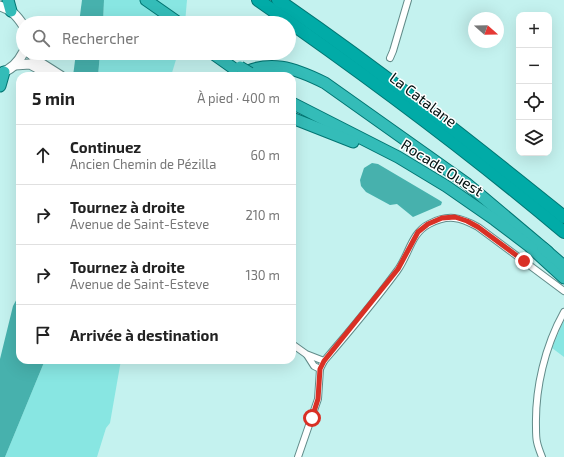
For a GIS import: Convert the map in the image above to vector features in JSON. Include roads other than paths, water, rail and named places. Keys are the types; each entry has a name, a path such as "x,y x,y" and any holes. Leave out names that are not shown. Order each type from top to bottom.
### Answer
{"highway":[{"path":"138,0 161,16"},
{"path":"146,0 169,16"},
{"name":"La Catalane","path":"258,0 281,16"},
{"name":"La Catalane","path":"278,0 339,43 453,128 564,217"},
{"name":"La Catalane","path":"296,27 386,91 519,194 564,232"},
{"path":"223,60 242,72"},
{"path":"228,60 243,72"},
{"path":"246,72 259,67 276,66 296,70 325,83 466,183 548,252"},
{"path":"0,86 2,73"},
{"name":"Rocade Ouest","path":"296,98 396,148 447,177 490,207 564,266"},
{"name":"Rocade Ouest","path":"296,105 398,157 446,186 528,245 564,278"},
{"path":"296,120 380,152 411,168 450,192 550,266"}],"main road":[{"path":"5,6 17,16"},
{"path":"14,65 18,60"},
{"path":"2,73 25,60"},
{"path":"34,60 48,72"},
{"path":"36,60 55,72"}],"street":[{"path":"390,58 408,0"},
{"path":"298,457 318,399 320,369 324,361 398,269 418,232 428,224 442,218 455,217 467,221 478,227 564,291"},
{"path":"542,457 537,442 536,417 542,370 556,325 564,312"},
{"path":"296,347 306,354 324,361"},
{"path":"306,354 314,366 320,369"}]}
